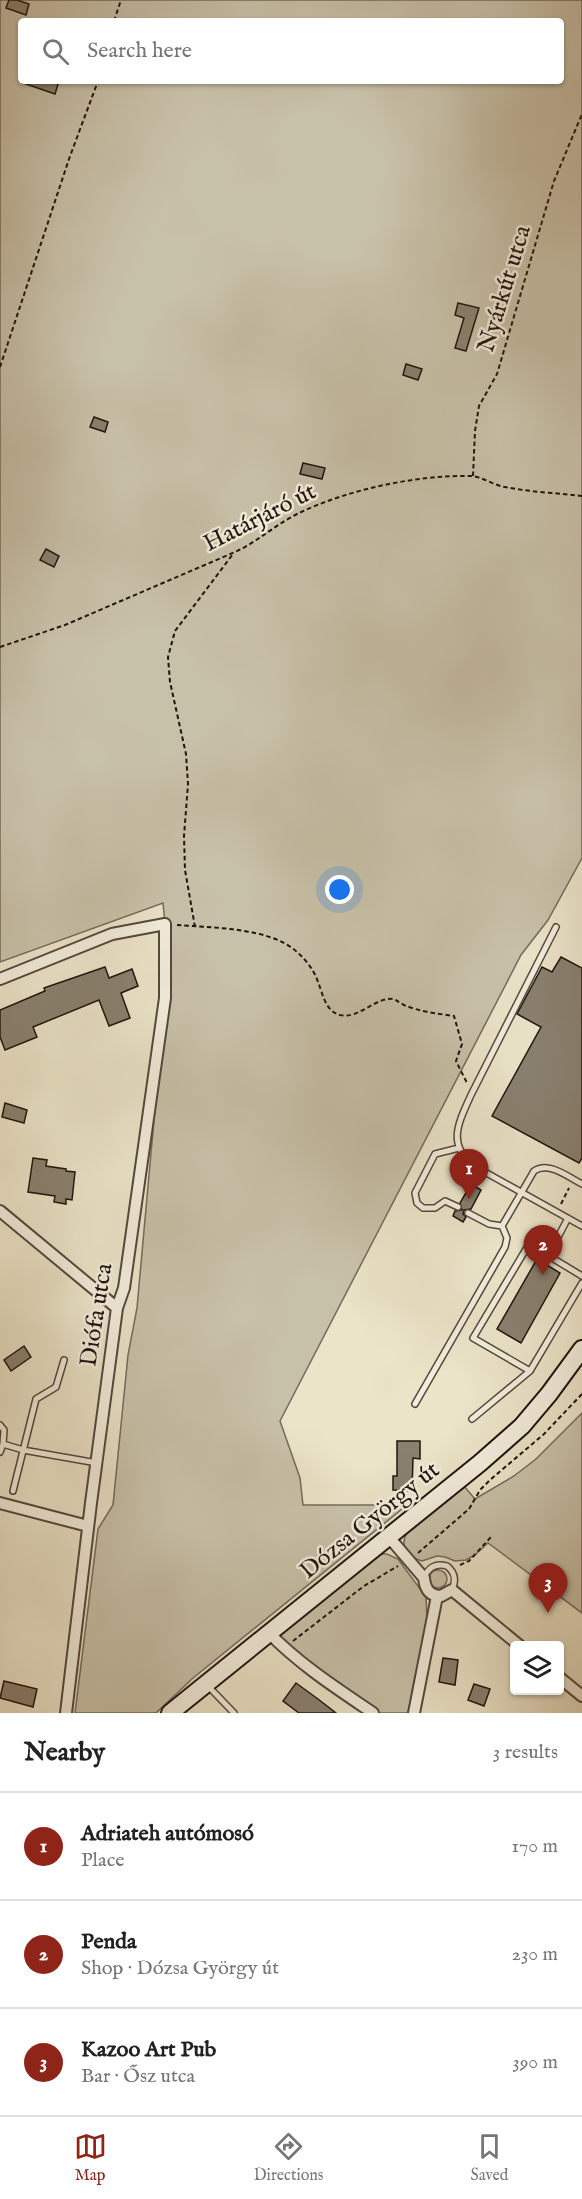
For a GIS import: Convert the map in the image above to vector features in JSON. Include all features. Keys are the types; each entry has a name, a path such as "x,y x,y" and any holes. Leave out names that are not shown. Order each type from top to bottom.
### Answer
{"main road":[{"name":"Dózsa György út","path":"170,1713 480,1463 522,1426 582,1349"}],"street":[{"path":"0,979 112,934 165,924"},
{"name":"Diófa utca","path":"66,1713 117,1308 124,1288 165,998 165,924"},
{"path":"0,1211 117,1308"},
{"path":"0,1503 88,1526"},
{"path":"388,1536 424,1578 425,1587 430,1593 437,1596 452,1590 513,1641"},
{"path":"414,1713 437,1596"},
{"path":"268,1632 327,1683 373,1713"},
{"path":"564,1681 582,1696"}],"lane":[{"path":"556,927 474,1088 457,1132 459,1148 474,1166 580,1223"},
{"path":"458,1207 446,1201 429,1209 417,1203 415,1193 435,1154 459,1148"},
{"path":"502,1226 534,1171 542,1167 549,1167 582,1184"},
{"path":"468,1213 489,1224 502,1226"},
{"path":"548,1256 568,1218"},
{"path":"415,1404 505,1247 507,1238 502,1226"},
{"path":"530,1371 473,1338 529,1244 582,1276"},
{"path":"472,1419 530,1371 582,1283"},
{"path":"13,1491 36,1399 56,1387 64,1360"},
{"path":"0,1425 3,1430 3,1444 0,1452"},
{"path":"3,1444 23,1450 97,1463"},
{"path":"424,1578 429,1569 441,1564 450,1569 454,1575 455,1583 452,1590"},
{"path":"207,1684 234,1713"}],"path":[{"path":"115,18 121,0"},
{"path":"0,367 69,159 97,84"},
{"name":"Nyárkút utca","path":"472,476 479,406 497,374 554,181 582,116"},
{"name":"Határjáró út","path":"0,647 65,625 235,552 254,543 299,513 338,498 394,482 472,476 506,488 582,496"},
{"path":"195,927 185,870 184,836 188,784 186,754 170,682 168,657 175,631 235,552"},
{"path":"165,924 253,933 279,941 296,951 310,966 326,1004 333,1012 341,1015 361,1011 384,999 393,998 407,1007 454,1016 462,1044 456,1061 466,1083 474,1088"},
{"path":"557,1212 574,1179"},
{"path":"284,1648 364,1586 410,1560 469,1509 489,1480 544,1434 582,1394"},
{"path":"450,1569 469,1561 491,1537"}],"shaded area":[{"path":"0,0 582,0 582,858 548,920 521,955 280,1421 300,1478 303,1505 407,1505 193,1678 156,1713 75,1713 98,1529 113,1505 128,1355 137,1308 165,998 163,903 0,962"},
{"path":"582,1413 582,1613 488,1543 466,1560 455,1561 437,1556 422,1561 409,1554 404,1546 408,1531 464,1486 475,1499 514,1476 536,1459"},
{"path":"381,1554 398,1559 426,1597 427,1619 408,1713 379,1713 296,1654 280,1638 282,1632 375,1556"},
{"path":"438,1570 444,1573 447,1579 444,1585 438,1588 432,1585 429,1579 432,1573"}],"building":[{"path":"9,0 29,4 26,15 6,8"},
{"path":"26,84 58,84 55,94"},
{"path":"458,303 479,308 466,351 455,348 464,318 455,315"},
{"path":"406,364 422,369 418,380 403,375"},
{"path":"94,417 108,422 105,432 90,427"},
{"path":"303,463 325,468 322,479 300,474"},
{"path":"46,549 59,556 54,567 40,560"},
{"path":"561,957 582,968 582,1158 579,1163 492,1116 541,1027 517,1014 542,967 552,972"},
{"path":"105,967 109,978 132,969 138,986 121,993 130,1018 109,1026 99,1000 33,1027 37,1037 5,1050 0,1037 0,1010 45,991 44,988"},
{"path":"5,1103 27,1110 24,1123 2,1117"},
{"path":"33,1158 47,1160 46,1166 75,1172 72,1200 66,1199 66,1204 54,1202 55,1196 28,1192"},
{"path":"471,1184 481,1190 471,1209 464,1210 463,1214 466,1217 463,1222 453,1216 455,1211 462,1210 460,1203"},
{"path":"537,1259 560,1273 521,1343 497,1329"},
{"path":"24,1346 31,1357 11,1371 4,1360"},
{"path":"397,1441 420,1441 420,1459 413,1458 412,1491 393,1490 393,1476 397,1476"},
{"path":"443,1658 458,1660 455,1685 439,1682"},
{"path":"4,1681 37,1689 33,1707 0,1698"},
{"path":"296,1683 336,1713 299,1713 283,1701"},
{"path":"474,1684 490,1689 484,1706 468,1700"}],"place":[{"name":"Adriateh autómosó","path":"469,1199"},
{"name":"Penda","path":"543,1275"},
{"name":"Kazoo Art Pub","path":"548,1613"}]}
